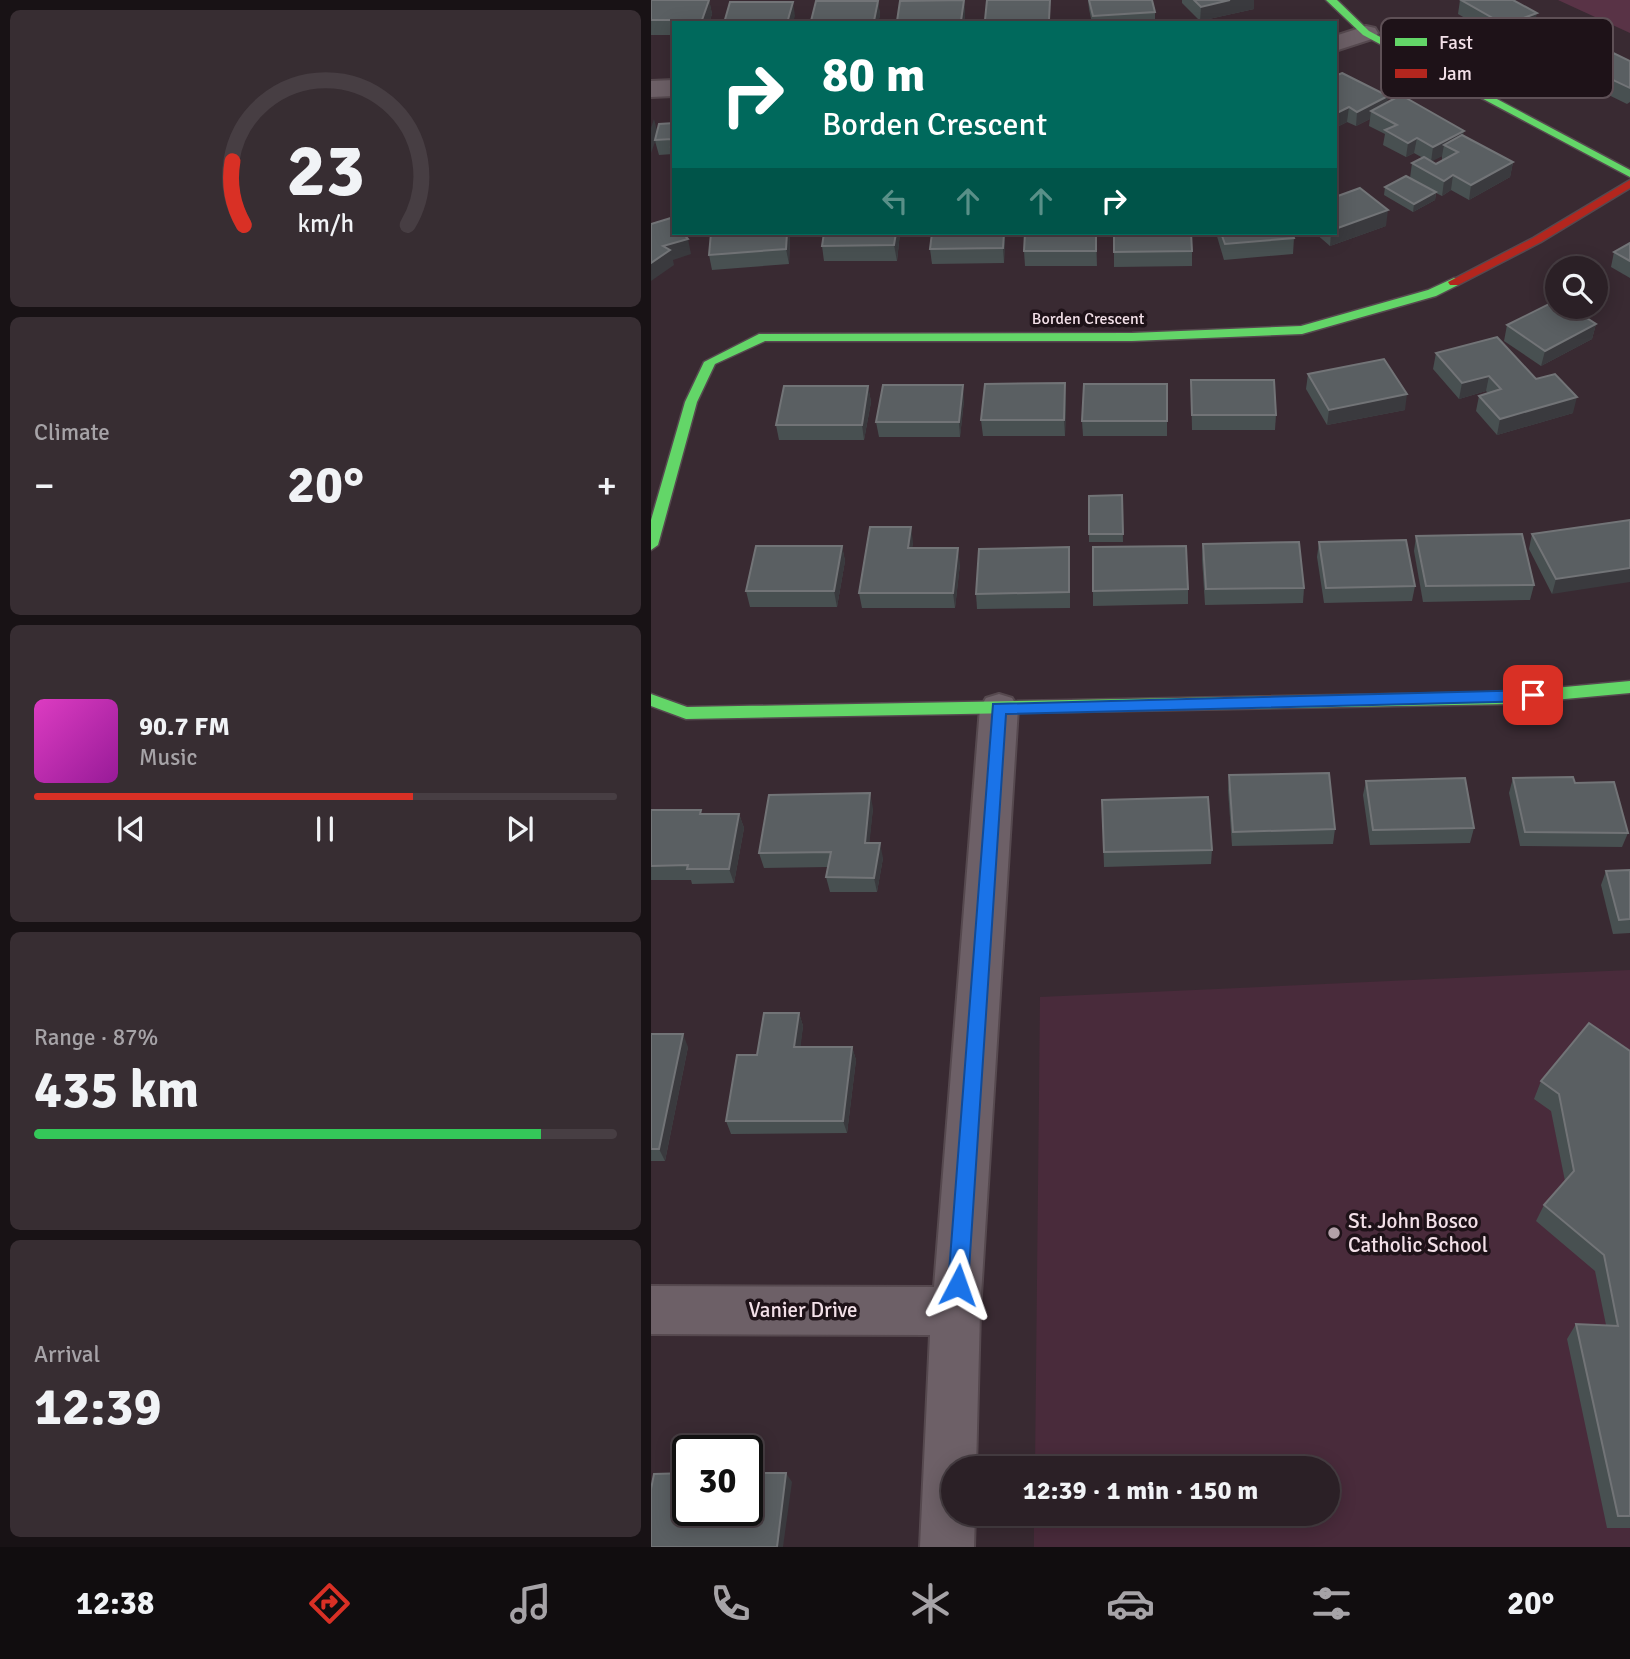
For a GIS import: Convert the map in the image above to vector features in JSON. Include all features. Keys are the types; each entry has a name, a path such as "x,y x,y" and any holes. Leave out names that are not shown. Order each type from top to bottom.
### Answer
{"street":[{"path":"1331,0 1366,33 1381,41"},
{"path":"1337,43 1366,33"},
{"path":"651,89 672,88"},
{"path":"1488,98 1630,174"},
{"name":"Borden Crescent","path":"651,545 691,402 711,362 763,337 1132,337 1302,330 1432,293 1537,240 1630,183"},
{"path":"651,700 686,713 1509,698 1630,687"},
{"path":"947,1547 956,1311 999,708"},
{"name":"Vanier Drive","path":"651,1310 956,1311"}],"shaded area":[{"path":"1558,0 1630,0 1630,33 1613,25 1613,18 1597,18"},
{"name":"St. John Bosco Catholic School","path":"1630,970 1630,1547 1034,1547 1034,1526 1340,1526 1340,1456 1035,1456 1040,997"}],"building":[{"path":"651,0 709,0 702,20 651,20"},
{"path":"964,0 961,21 897,21 900,1"},
{"path":"987,0 1050,0 1049,20 985,20"},
{"path":"1089,0 1152,0 1155,12 1093,16"},
{"path":"1194,0 1230,0 1201,7"},
{"path":"1461,0 1513,0 1537,13 1524,18 1493,18"},
{"path":"816,1 878,1 874,21 811,21"},
{"path":"730,2 793,2 788,21 725,21"},
{"path":"1613,53 1630,61 1630,88 1613,80"},
{"path":"1342,73 1381,92 1381,98 1384,98 1357,112 1349,107 1337,113 1337,75"},
{"path":"1395,98 1406,98 1464,131 1433,147 1417,138 1408,143 1385,130 1397,125 1371,111"},
{"path":"672,123 672,139 655,140 659,124"},
{"path":"1462,135 1513,162 1471,185 1453,175 1444,181 1412,163 1424,157 1436,164 1458,152 1444,145"},
{"path":"1406,176 1436,192 1414,204 1385,187"},
{"path":"1360,188 1388,210 1337,228 1337,196"},
{"path":"671,218 672,235 685,235 688,239 663,246 670,250 651,263 651,224"},
{"path":"711,235 787,235 786,249 709,255"},
{"path":"824,235 896,235 894,245 822,246"},
{"path":"932,235 1004,235 1003,248 930,249"},
{"path":"1025,235 1096,235 1096,251 1024,251"},
{"path":"1114,235 1191,235 1192,251 1114,252"},
{"path":"1222,235 1293,235 1294,238 1225,244"},
{"path":"1630,243 1630,261 1614,252"},
{"path":"1545,306 1545,319 1588,319 1596,324 1545,351 1507,325"},
{"path":"1497,337 1536,379 1555,374 1577,397 1500,419 1479,396 1501,389 1489,376 1462,383 1436,353"},
{"path":"1384,359 1407,394 1329,410 1308,374"},
{"path":"1191,380 1274,380 1276,415 1192,415"},
{"path":"1065,383 1064,420 981,420 985,384"},
{"path":"1084,384 1167,384 1167,421 1082,421"},
{"path":"883,385 963,385 959,422 876,422"},
{"path":"784,386 868,386 862,425 776,425"},
{"path":"1122,495 1123,534 1089,534 1089,496"},
{"path":"1630,520 1630,568 1556,579 1532,534"},
{"path":"870,527 911,527 908,548 958,548 953,593 859,593"},
{"path":"1522,534 1534,585 1426,586 1416,536"},
{"path":"1406,540 1415,586 1326,588 1319,542"},
{"path":"1299,542 1304,588 1206,589 1203,544"},
{"path":"756,546 842,546 834,591 746,591"},
{"path":"1186,546 1188,589 1093,591 1093,547"},
{"path":"1069,547 1069,592 976,594 979,549"},
{"path":"1329,773 1335,829 1233,832 1229,775"},
{"path":"1573,777 1575,783 1614,782 1628,833 1525,832 1513,778"},
{"path":"1465,778 1474,828 1373,830 1366,781"},
{"path":"870,793 865,843 880,843 874,878 826,877 831,852 759,853 769,795"},
{"path":"1208,797 1212,850 1104,852 1102,800"},
{"path":"651,810 701,810 700,814 739,814 729,869 687,869 688,865 651,866"},
{"path":"1630,870 1630,919 1619,920 1606,871"},
{"path":"764,1013 799,1013 794,1047 852,1047 843,1121 726,1121 737,1055 757,1055"},
{"path":"1589,1023 1630,1051 1630,1516 1618,1516 1576,1324 1618,1326 1604,1255 1544,1205 1574,1171 1559,1094 1541,1081"},
{"path":"651,1034 683,1034 659,1149 651,1149"},
{"path":"672,1473 672,1526 763,1526 763,1473 786,1473 777,1547 651,1547 651,1489 654,1474"}],"traffic: fast":[{"path":"1331,0 1366,33 1381,41"},
{"path":"1488,98 1630,174"},
{"path":"651,545 691,402 710,362 763,337 1132,337 1302,330 1432,293 1454,282"},
{"path":"651,700 686,713 1509,698 1630,687"}],"traffic: jam":[{"path":"1454,282 1537,240 1630,183"}],"place":[{"name":"St. John Bosco Catholic School","path":"1334,1233"}],"route":[{"path":"958,1285 999,708 1509,698 1533,695"}]}
